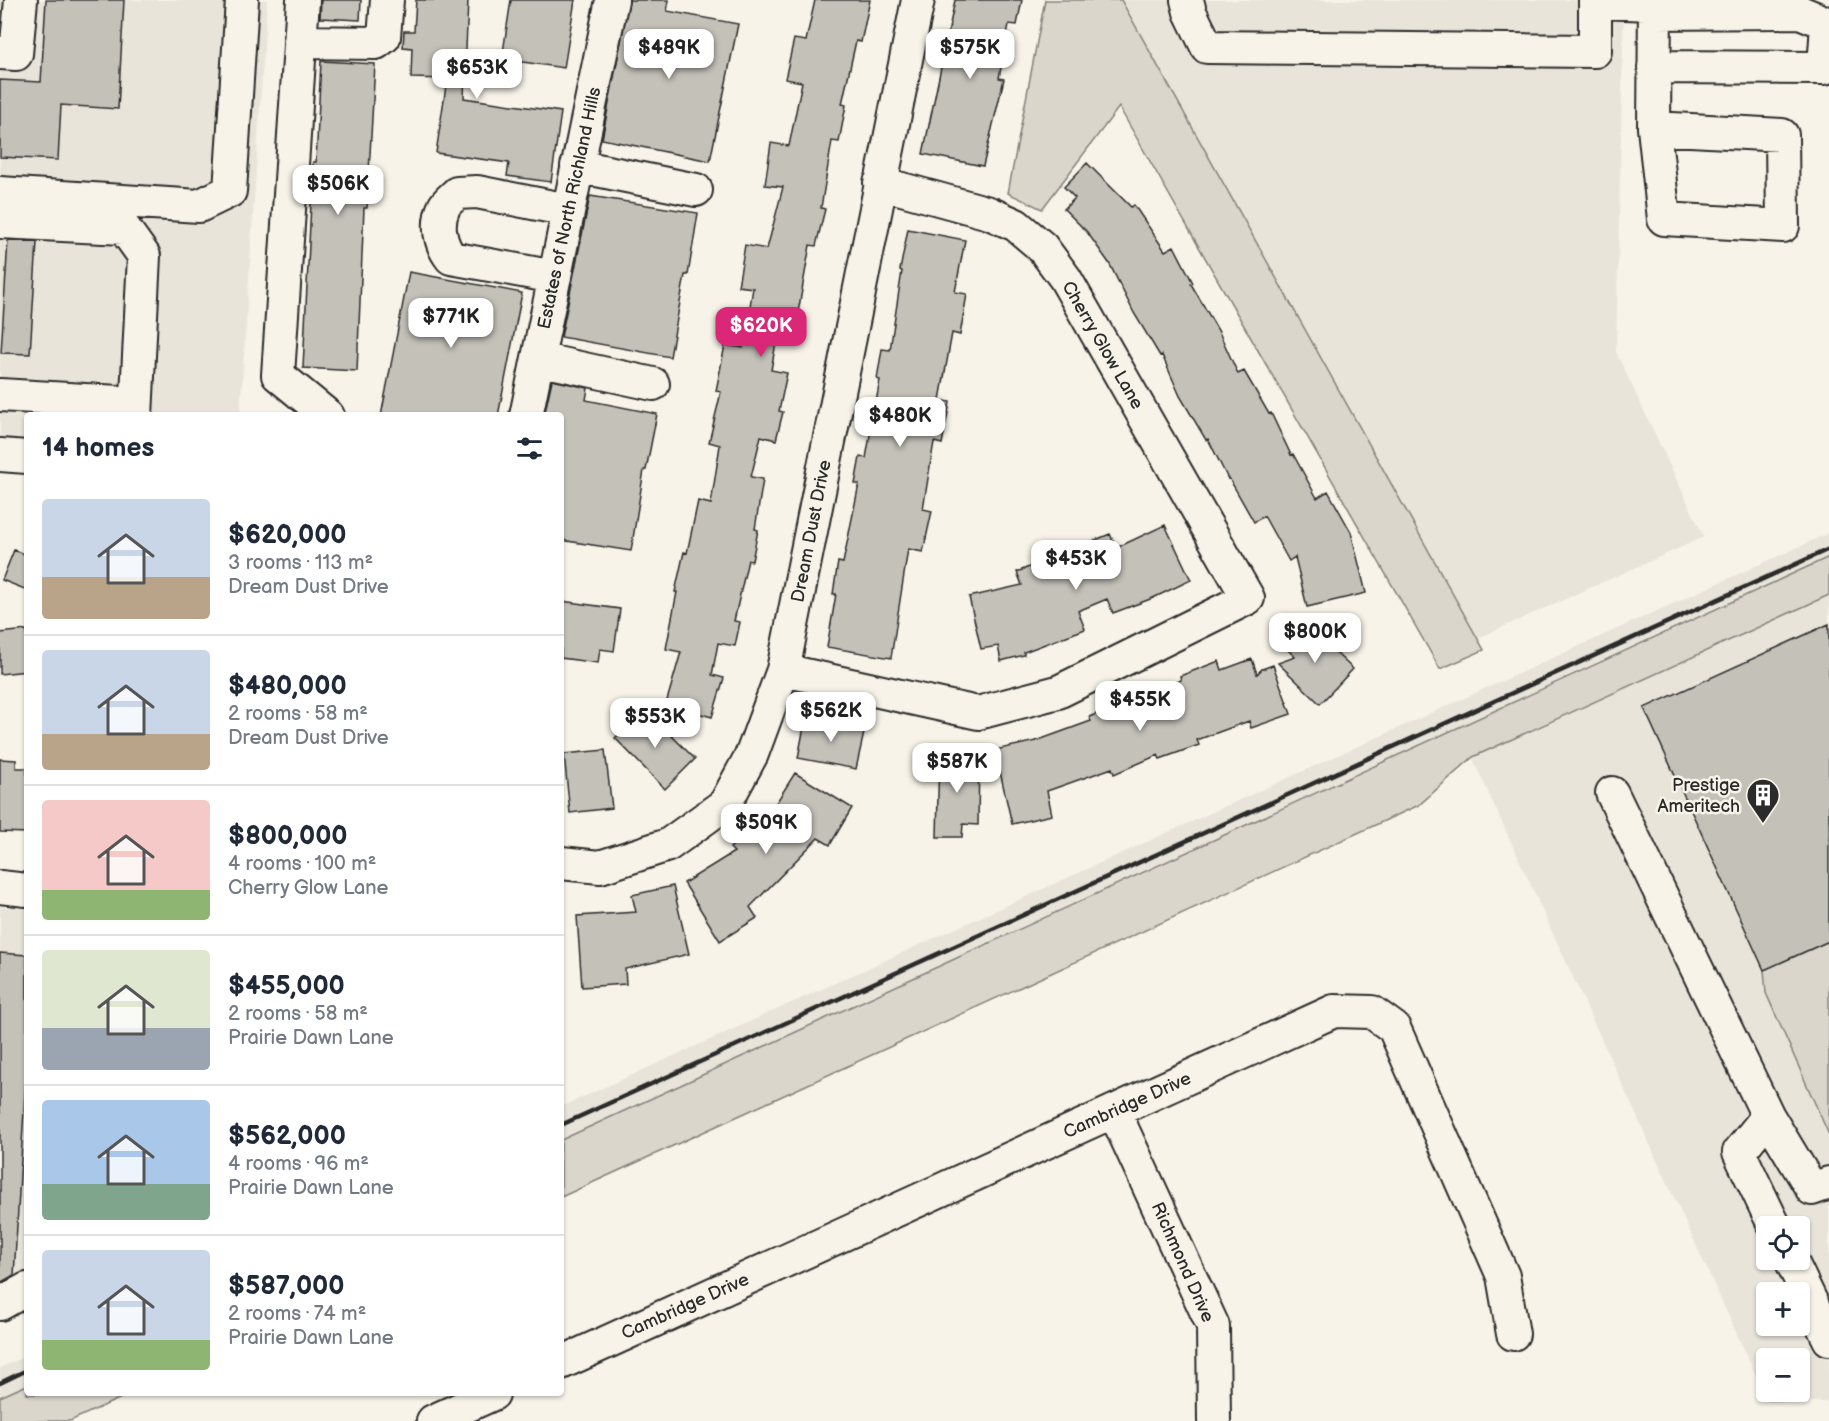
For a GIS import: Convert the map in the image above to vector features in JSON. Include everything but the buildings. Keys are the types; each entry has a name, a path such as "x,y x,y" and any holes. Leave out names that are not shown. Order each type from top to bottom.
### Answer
{"street":[{"path":"0,53 16,54 21,0"},
{"path":"0,193 199,206 230,191 243,0"},
{"path":"303,0 278,375 323,412"},
{"path":"300,42 376,43 384,37 387,0"},
{"name":"Estates of North Richland Hills","path":"527,412 612,0"},
{"name":"Dream Dust Drive","path":"564,863 600,867 668,845 725,804 752,754 783,670 918,0"},
{"path":"1188,0 1190,12 1207,47 1595,51 1595,1 1814,15 1824,69 1654,67"},
{"path":"1654,128 1782,135 1783,226 1664,219 1654,128 1655,6"},
{"path":"577,166 696,190"},
{"name":"Cherry Glow Lane","path":"783,670 978,712 1058,692 1248,598 1065,278 1042,247 1016,225 989,213 880,183"},
{"path":"555,277 451,258 443,247 440,228 444,206 457,193 477,192 568,210"},
{"path":"0,222 124,228 144,256 136,409 0,395"},
{"path":"538,359 653,384"},
{"path":"0,455 24,456"},
{"path":"1612,794 1768,1116 1812,1189 1829,1183"},
{"path":"0,887 24,890"},
{"name":"Cambridge Drive","path":"564,1362 1334,1011 1371,1012 1394,1028 1503,1276 1513,1334"},
{"name":"Richmond Drive","path":"1114,1111 1213,1326 1214,1421"},
{"path":"1768,1116 1738,1152 1770,1216"},
{"path":"1796,1270 1829,1339"},
{"path":"0,1304 24,1291"},
{"path":"433,1421 489,1396"}],"shaded area":[{"path":"0,0 267,0 240,412 24,412 24,466 0,464"},
{"path":"1045,0 1121,0 1484,650 1440,669 1119,107 1042,209 1008,193"},
{"path":"1121,0 1624,0 1616,352 1704,537 1478,638"},
{"path":"1829,533 1829,556 564,1139 564,1106"},
{"path":"1829,557 1829,595 1473,757 1419,805 564,1196 564,1139"},
{"path":"1829,595 1829,1402 1810,1402 1810,1348 1756,1348 1756,1376 1472,757"},
{"path":"0,907 24,907 24,1309 0,1320"},
{"path":"1829,941 1829,1135 1766,993 1764,970"},
{"path":"24,1356 24,1386 0,1397 0,1368"},
{"path":"24,1386 24,1396 126,1396 70,1421 0,1421 0,1397"}],"railway":[{"path":"564,1124 1829,549"},
{"path":"0,1383 24,1371"}],"place":[{"name":"Prestige Ameritech","path":"1763,824"}]}
